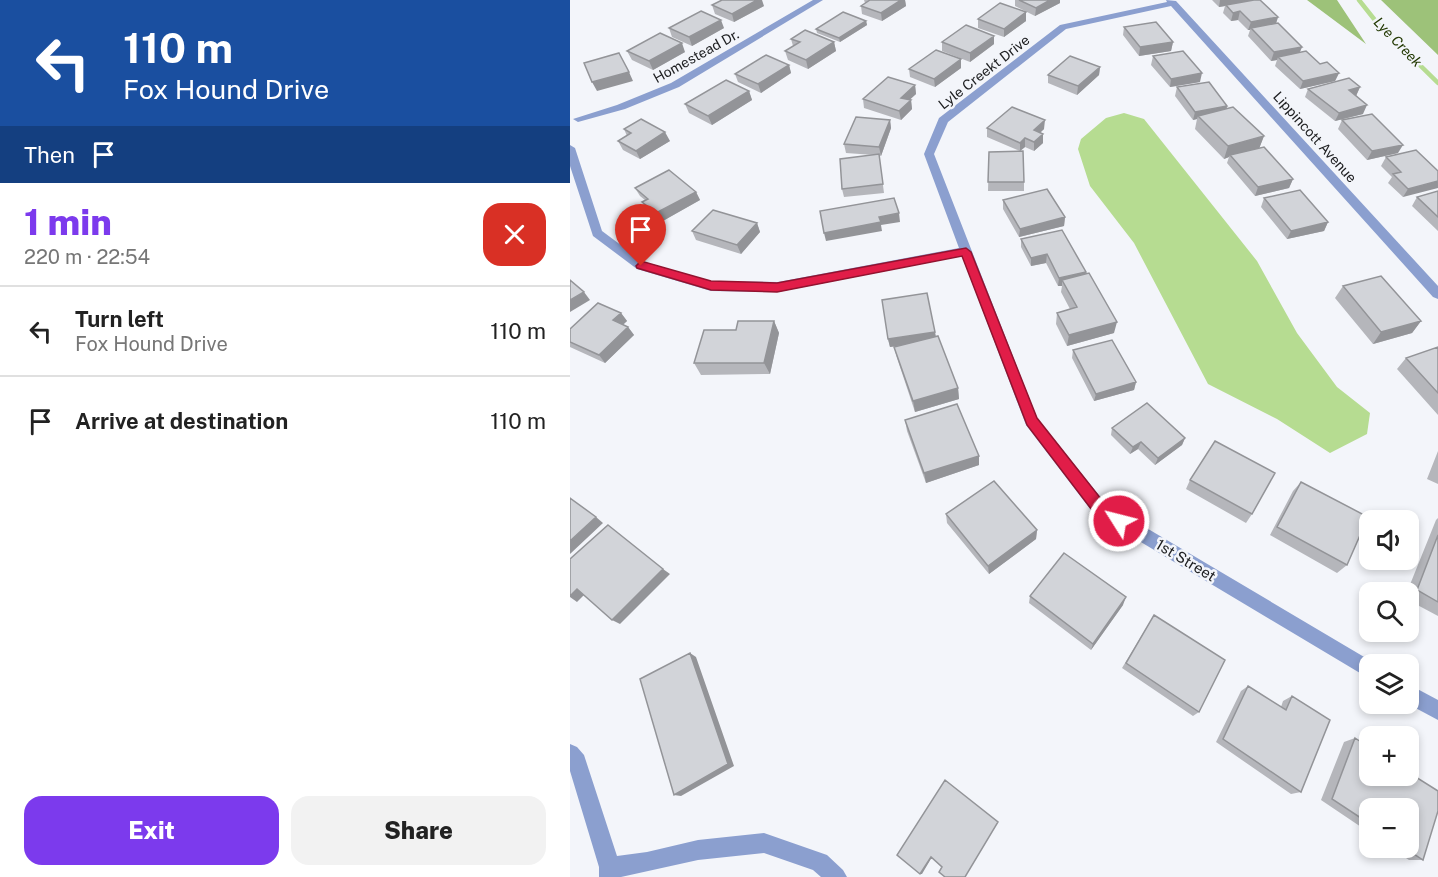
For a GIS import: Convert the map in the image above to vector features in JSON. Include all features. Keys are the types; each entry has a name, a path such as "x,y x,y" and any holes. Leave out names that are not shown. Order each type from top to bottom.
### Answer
{"street":[{"name":"Homestead Dr.","path":"578,119 621,107 675,85 819,0"},
{"name":"Lyle Creekt Drive","path":"966,252 929,154 944,120 1063,27 1171,2"},
{"name":"Lippincott Avenue","path":"1171,2 1438,294"},
{"path":"570,148 597,233 641,266 711,286 777,287 966,252"},
{"name":"1st Street","path":"966,252 1031,421 1100,509 1359,663"},
{"path":"1419,700 1438,711"},
{"path":"570,754 577,762 610,872 698,850 764,843 820,862 836,877"}],"shaded area":[{"path":"1307,0 1337,0 1366,44"},
{"path":"1381,0 1438,0 1438,55"},
{"path":"1124,113 1144,119 1257,261 1297,333 1337,387 1370,413 1367,434 1330,453 1277,419 1208,384 1134,243 1090,186 1078,149 1081,139 1106,118"}],"building":[{"path":"722,0 757,0 732,14 712,5"},
{"path":"870,0 901,0 881,13 861,6"},
{"path":"1019,0 1050,0 1036,8"},
{"path":"1260,0 1278,17 1251,22 1240,11 1233,13 1226,5"},
{"path":"1000,3 1026,12 1004,29 978,19"},
{"path":"701,11 721,20 689,37 669,28"},
{"path":"843,12 866,21 839,38 816,29"},
{"path":"1156,22 1173,42 1140,47 1124,27"},
{"path":"1278,23 1302,47 1274,52 1251,28"},
{"path":"966,25 994,36 970,53 942,42"},
{"path":"805,30 834,42 806,60 785,51 800,42 791,39"},
{"path":"660,33 682,43 649,61 627,51"},
{"path":"936,50 961,59 934,79 909,69"},
{"path":"1183,51 1202,73 1171,79 1153,56"},
{"path":"1306,51 1320,64 1327,62 1339,73 1303,81 1278,57"},
{"path":"619,53 629,72 592,82 584,63"},
{"path":"766,55 789,65 758,84 735,74"},
{"path":"1070,56 1100,67 1078,86 1048,75"},
{"path":"888,77 915,85 901,98 911,100 899,111 863,99"},
{"path":"1349,78 1360,87 1349,90 1367,105 1339,113 1308,89"},
{"path":"726,80 749,91 708,116 685,104"},
{"path":"1209,82 1227,106 1195,112 1177,87"},
{"path":"1012,107 1045,120 1034,130 1043,134 1034,142 1025,138 1020,143 987,128"},
{"path":"1233,107 1264,136 1228,146 1198,116"},
{"path":"1372,114 1403,145 1372,151 1342,120"},
{"path":"856,117 890,120 879,147 844,144"},
{"path":"641,119 665,132 636,151 618,141 631,133 624,129"},
{"path":"1264,147 1293,179 1258,187 1230,155"},
{"path":"1416,150 1438,171 1438,181 1408,189 1393,174 1401,172 1386,157"},
{"path":"1023,151 1024,182 988,182 989,152"},
{"path":"879,154 883,184 842,189 840,159"},
{"path":"669,170 696,192 656,213 642,202 648,199 635,188"},
{"path":"1047,189 1065,217 1020,229 1003,200"},
{"path":"1300,190 1328,222 1291,231 1264,198"},
{"path":"1438,191 1438,217 1417,197"},
{"path":"894,198 899,213 879,217 881,222 824,233 820,211"},
{"path":"713,210 757,223 737,245 692,231"},
{"path":"1062,230 1086,272 1059,278 1047,254 1031,258 1021,239"},
{"path":"1089,273 1117,322 1069,335 1057,313 1077,307 1062,280"},
{"path":"1381,276 1421,321 1381,332 1343,286"},
{"path":"570,280 584,292 570,300"},
{"path":"927,293 935,332 888,339 882,300"},
{"path":"598,303 621,313 613,320 628,327 599,355 570,342 570,329"},
{"path":"738,321 774,321 764,363 694,363 704,330 736,330"},
{"path":"938,336 958,388 913,401 894,347"},
{"path":"1112,340 1136,382 1096,394 1073,350"},
{"path":"1438,347 1438,393 1406,358"},
{"path":"1147,403 1185,438 1158,458 1141,442 1133,447 1112,428"},
{"path":"957,404 979,456 924,473 905,420"},
{"path":"1215,441 1275,473 1252,514 1190,480"},
{"path":"994,481 1037,530 988,566 946,514"},
{"path":"1301,482 1359,512 1359,538 1347,565 1277,527"},
{"path":"570,498 596,517 570,541"},
{"path":"608,525 663,569 612,620 577,589 570,596 570,559"},
{"path":"1438,535 1438,602 1419,591 1419,585"},
{"path":"1064,553 1126,597 1093,644 1030,596"},
{"path":"1154,615 1225,660 1199,712 1126,663"},
{"path":"690,653 728,764 674,795 640,679"},
{"path":"1248,686 1286,710 1292,696 1330,720 1301,792 1223,739"},
{"path":"1355,738 1359,741 1359,786 1419,786 1419,779 1438,791 1438,811 1423,860 1419,857 1419,798 1359,798 1359,817 1332,799"},
{"path":"945,780 998,822 965,877 945,877 939,872 942,867 931,857 920,874 897,855"}],"waterway":[{"name":"Lye Creek","path":"1359,0 1378,24 1438,83"}],"route":[{"path":"641,266 711,286 777,287 966,252 1031,421 1100,509 1119,521"}]}
